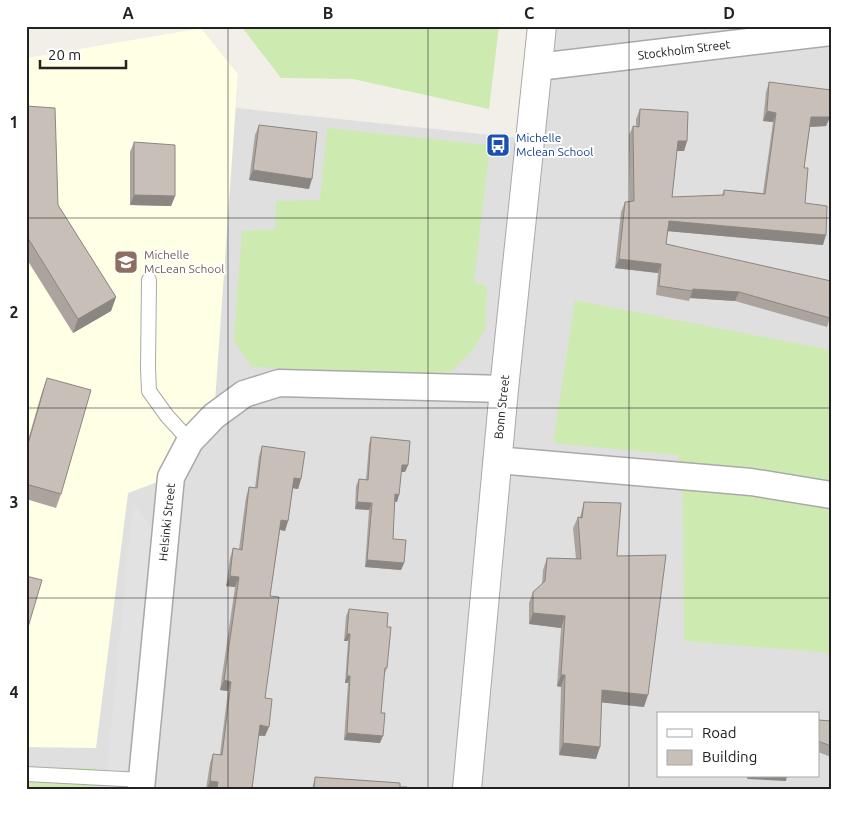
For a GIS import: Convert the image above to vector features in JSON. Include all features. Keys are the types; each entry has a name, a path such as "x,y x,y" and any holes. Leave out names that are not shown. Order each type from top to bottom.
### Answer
{"street":[{"name":"Bonn Street","path":"466,789 504,389 542,26"},
{"name":"Stockholm Street","path":"538,67 831,32"},
{"name":"Helsinki Street","path":"141,785 171,477 190,441 214,416 244,394 279,383 504,389"},
{"path":"497,460 751,482 831,495"}],"lane":[{"path":"150,280 148,368 150,391 167,416 190,441"},
{"path":"26,774 141,785"}],"shaded area":[{"path":"542,26 831,26 831,789 26,789 26,58 201,28 238,74 236,108 530,139"},
{"name":"Michelle McLean School","path":"201,28 238,74 214,416 171,477 128,493 96,748 26,747 26,58"},
{"path":"133,503 152,527 125,789 105,789"}],"green space":[{"path":"241,26 499,26 489,109 353,79 281,78"},
{"path":"327,128 490,145 474,282 487,286 485,329 473,350 452,371 419,375 252,367 234,341 242,231 275,229 276,201 320,200"},
{"path":"575,300 831,350 831,653 684,641 683,503 678,455 553,443"},
{"path":"26,768 96,768 94,789 26,789"}],"building":[{"path":"769,82 831,90 830,117 811,117 804,168 808,168 805,203 827,206 826,235 669,221 666,244 831,281 830,318 739,292 693,289 692,291 659,286 661,264 619,259 625,202 634,201 633,126 639,127 640,109 688,112 687,141 678,141 672,197 724,195 724,190 765,194 776,113 767,111"},
{"path":"26,106 55,108 58,205 116,297 78,319 26,235"},
{"path":"259,125 317,132 312,179 253,170"},
{"path":"134,142 175,145 175,196 134,195"},
{"path":"47,378 91,390 61,494 26,484 26,451"},
{"path":"371,437 410,441 408,465 402,465 399,495 395,494 393,539 406,540 404,563 367,560 372,503 357,502 359,479 368,480"},
{"path":"262,446 305,452 301,479 294,478 288,521 281,520 270,596 279,597 265,698 272,699 269,727 260,725 252,789 217,789 218,782 210,781 213,754 222,755 231,682 224,680 239,577 230,576 233,548 242,550 249,487 257,488"},
{"path":"584,502 621,503 617,556 666,555 648,695 602,690 600,747 563,743 565,675 561,675 565,616 533,613 533,592 545,581 547,558 581,559 578,517 582,518"},
{"path":"26,576 42,580 26,634"},
{"path":"349,609 388,613 387,627 391,627 381,713 385,713 383,736 347,733 350,676 347,676 350,634 347,634"},
{"path":"820,720 831,721 831,746 820,742"},
{"path":"315,777 400,783 400,787 407,787 407,789 314,789"}],"place":[{"name":"Michelle Mclean School","path":"498,145"},
{"name":"Michelle McLean School","path":"126,262"}]}
